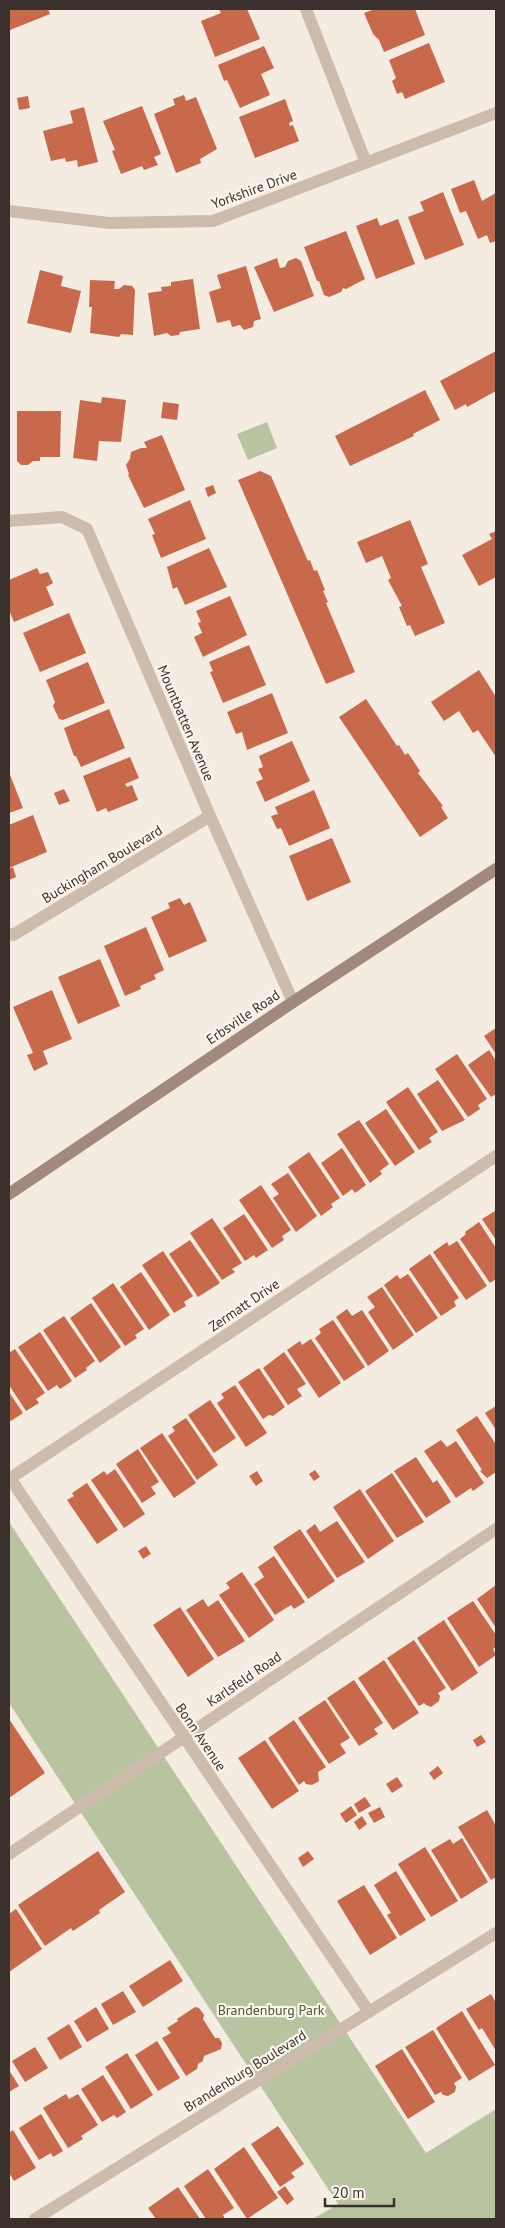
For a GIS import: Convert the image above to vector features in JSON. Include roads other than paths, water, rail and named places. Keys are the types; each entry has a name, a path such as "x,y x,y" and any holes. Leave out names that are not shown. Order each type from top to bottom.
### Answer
{"main road":[{"name":"Erbsville Road","path":"9,1194 293,1002 496,869"}],"street":[{"path":"306,9 366,163"},
{"name":"Yorkshire Drive","path":"9,211 109,223 213,221 496,113"},
{"name":"Mountbatten Avenue","path":"9,521 62,517 87,529 210,816 293,1002"},
{"name":"Buckingham Boulevard","path":"9,934 14,935 210,816"},
{"name":"Zermatt Drive","path":"10,1479 496,1156"},
{"name":"Bonn Avenue","path":"10,1479 369,2012"},
{"name":"Karlsfeld Road","path":"9,1854 496,1529"},
{"name":"Brandenburg Boulevard","path":"35,2219 496,1933"}],"park label":[{"name":"Brandenburg Park","path":"271,2010"}]}
